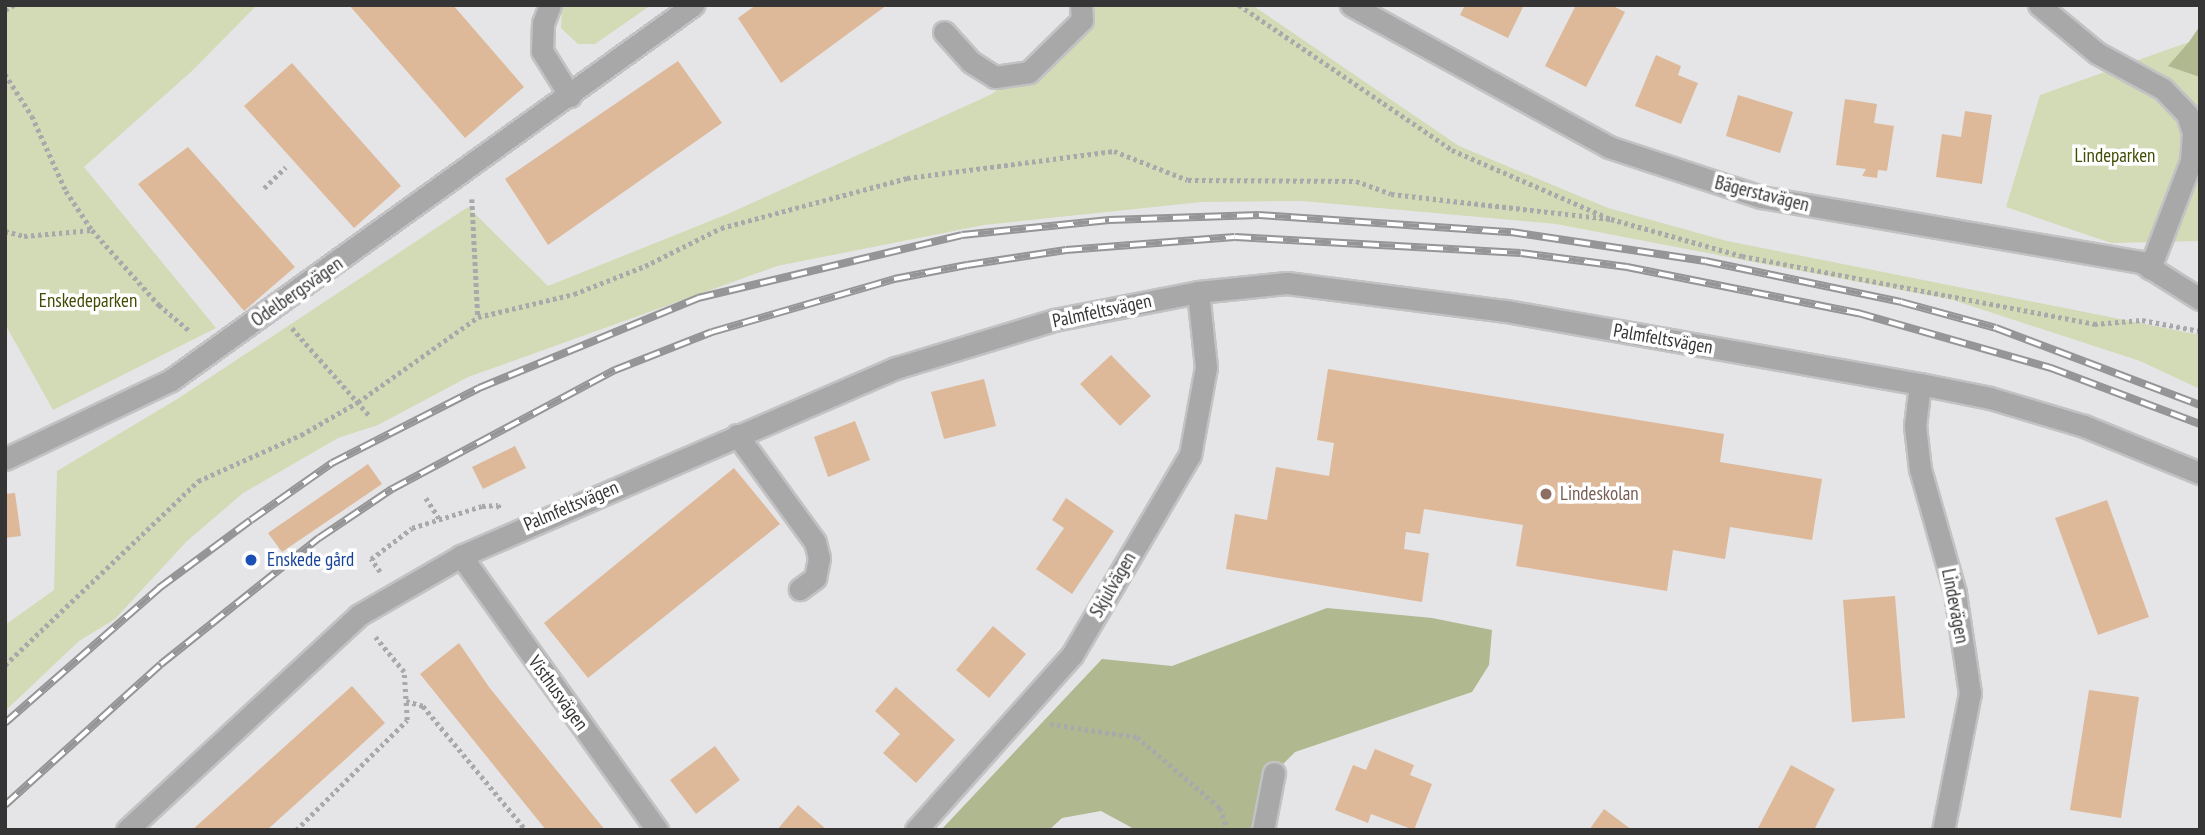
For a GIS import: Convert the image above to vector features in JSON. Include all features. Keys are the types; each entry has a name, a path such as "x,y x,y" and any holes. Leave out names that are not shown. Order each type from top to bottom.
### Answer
{"street":[{"path":"550,5 543,23 542,51 570,96"},
{"name":"Odelbergsvägen","path":"5,459 171,380 275,309 693,5"},
{"path":"944,32 971,62 995,76 1029,72 1082,20 1082,5"},
{"name":"Bägerstavägen","path":"1351,5 1609,147 1761,197 2141,262 2200,299"},
{"path":"2039,5 2097,53 2163,89 2187,114 2193,133 2192,161 2150,268"},
{"name":"Palmfeltsvägen","path":"127,830 234,726 359,615 393,592 461,555 897,368 1054,320 1198,292 1301,285 1506,311 1920,384 1990,398 2084,426 2200,473"},
{"name":"Skjulvägen","path":"916,830 1072,655 1190,455 1206,367 1198,292"},
{"name":"Lindevägen","path":"1920,384 1915,426 1920,469 1955,593 1970,693 1943,830"},
{"path":"737,435 815,542 819,558 815,578 800,589"},
{"name":"Visthusvägen","path":"461,555 657,830"},
{"path":"1263,830 1274,773"}],"path":[{"path":"5,10 14,5"},
{"path":"1239,5 1452,150 1611,219 1742,256 2081,321 2143,320 2200,331"},
{"path":"5,74 32,116 66,191 92,230 159,305 213,351"},
{"path":"5,665 198,481 301,435 358,402 478,317 574,294 645,266 721,228 882,185 1114,151 1188,180 1356,181 1391,194 1611,219"},
{"path":"264,188 286,167"},
{"path":"471,167 478,317"},
{"path":"5,231 24,236 92,230"},
{"path":"275,309 369,415"},
{"path":"426,498 439,518"},
{"path":"393,592 371,559 412,528 470,509"},
{"path":"296,830 407,720 404,672 368,629"},
{"path":"406,701 423,706 526,830"},
{"path":"1014,720 1138,737 1220,808 1228,830"}],"green space":[{"name":"Enskedeparken","path":"5,5 257,5 193,70 84,167 216,328 53,410 5,324"},
{"path":"562,5 651,5 595,44 578,44 561,28"},
{"path":"1082,5 1252,5 1459,146 1608,208 1727,241 2200,335 2200,389 2140,361 1953,300 1556,224 1302,201 1202,202 984,225 777,266 468,377 378,425 338,438 243,493 186,542 115,619 79,641 5,711 5,625 54,590 57,471 179,398 468,207 548,286 730,213 992,94 1079,17"},
{"name":"Lindeparken","path":"2200,26 2200,241 2111,243 2006,207 2040,95 2189,42"},
{"path":"2200,26 2200,77 2168,66 2189,42"},
{"path":"1327,608 1432,618 1492,630 1489,665 1472,692 1295,752 1274,773 1263,830 1136,830 1101,811 1062,818 1049,830 941,830 1102,659 1172,666"}],"building":[{"path":"349,5 453,5 524,87 465,138"},
{"path":"756,5 887,5 781,83 738,18"},
{"path":"1465,5 1524,5 1508,38 1460,15"},
{"path":"1576,5 1611,5 1625,12 1586,87 1545,66"},
{"path":"1656,55 1681,66 1678,75 1698,83 1681,124 1635,106"},
{"path":"678,61 722,123 548,245 505,179"},
{"path":"292,63 401,186 354,228 244,106"},
{"path":"1738,95 1793,112 1780,153 1726,136"},
{"path":"1845,99 1877,104 1874,123 1894,126 1887,171 1878,170 1877,178 1862,176 1866,169 1836,165"},
{"path":"1965,111 1992,115 1982,184 1936,177 1942,134 1961,137"},
{"path":"188,147 295,267 244,311 138,184"},
{"path":"1111,355 1151,396 1120,426 1080,384"},
{"name":"Lindeskolan","path":"1328,369 1724,434 1720,462 1822,479 1812,540 1730,527 1725,559 1673,550 1667,591 1516,566 1523,525 1424,509 1420,534 1406,532 1404,549 1429,553 1422,602 1226,569 1235,514 1267,520 1276,467 1329,476 1334,443 1317,440"},
{"path":"984,379 996,426 944,439 931,392"},
{"path":"855,421 870,460 828,477 814,437"},
{"path":"515,446 526,468 483,489 472,467"},
{"path":"368,464 382,484 282,552 268,533"},
{"path":"734,468 780,524 588,678 544,623"},
{"path":"15,493 21,536 5,538 5,494"},
{"path":"1066,498 1114,531 1072,594 1036,569 1064,528 1052,520"},
{"path":"2107,500 2149,617 2098,635 2055,518"},
{"path":"1895,596 1905,718 1852,722 1843,600"},
{"path":"993,626 1026,654 989,698 956,670"},
{"path":"459,643 489,687 605,830 546,830 420,674"},
{"path":"352,686 385,723 267,830 192,830"},
{"path":"896,687 955,740 916,783 883,753 900,734 875,711"},
{"path":"2089,690 2139,697 2121,818 2070,810"},
{"path":"715,746 740,780 696,814 670,780"},
{"path":"1375,749 1414,765 1410,775 1432,784 1414,830 1371,814 1368,823 1335,810 1353,765 1366,770"},
{"path":"1791,765 1835,789 1814,830 1757,830"},
{"path":"798,805 827,830 777,830"},
{"path":"1604,809 1632,830 1589,830"}],"railway":[{"path":"5,723 159,588 251,520 332,463 479,388 698,298 962,235 1109,220 1259,215 1511,232 1705,261 1901,302 1996,328 2200,405"},
{"path":"5,805 161,664 319,538 392,489 615,370 712,332 894,279 967,265 1066,250 1235,237 1521,253 1627,267 1858,313 2051,368 2200,424"}],"place":[{"name":"Lindeskolan","path":"1546,494"},
{"name":"Enskede gård","path":"251,560"}]}
